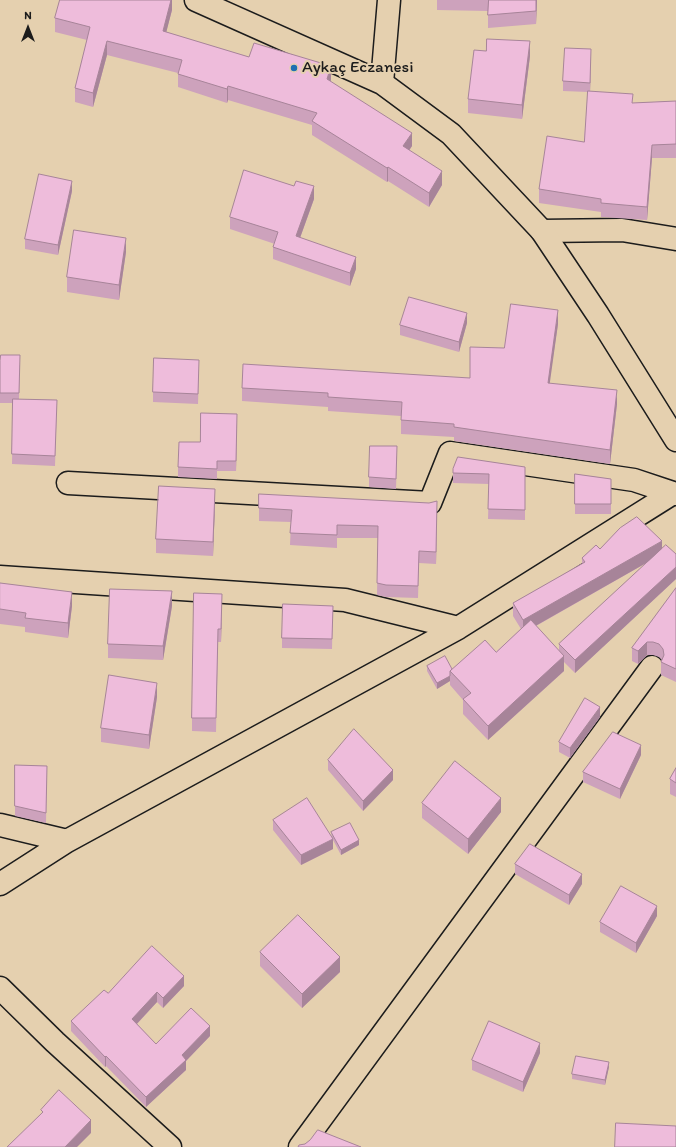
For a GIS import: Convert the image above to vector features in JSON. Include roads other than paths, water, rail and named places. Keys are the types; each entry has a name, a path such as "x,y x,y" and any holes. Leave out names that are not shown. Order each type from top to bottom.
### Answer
{"street":[{"path":"196,0 382,83 451,134 542,231 598,316 676,440"},
{"path":"382,83 389,0"},
{"path":"542,231 622,230 676,239"},
{"path":"68,483 430,503 450,453 634,480 675,494"},
{"path":"0,884 67,841 458,628 675,494"},
{"path":"0,577 346,600 458,628"},
{"path":"300,1147 652,667"},
{"path":"0,825 67,841"},
{"path":"0,988 55,1042 170,1147"}],"place":[{"name":"Aykaç Eczanesi","path":"294,68"}]}
